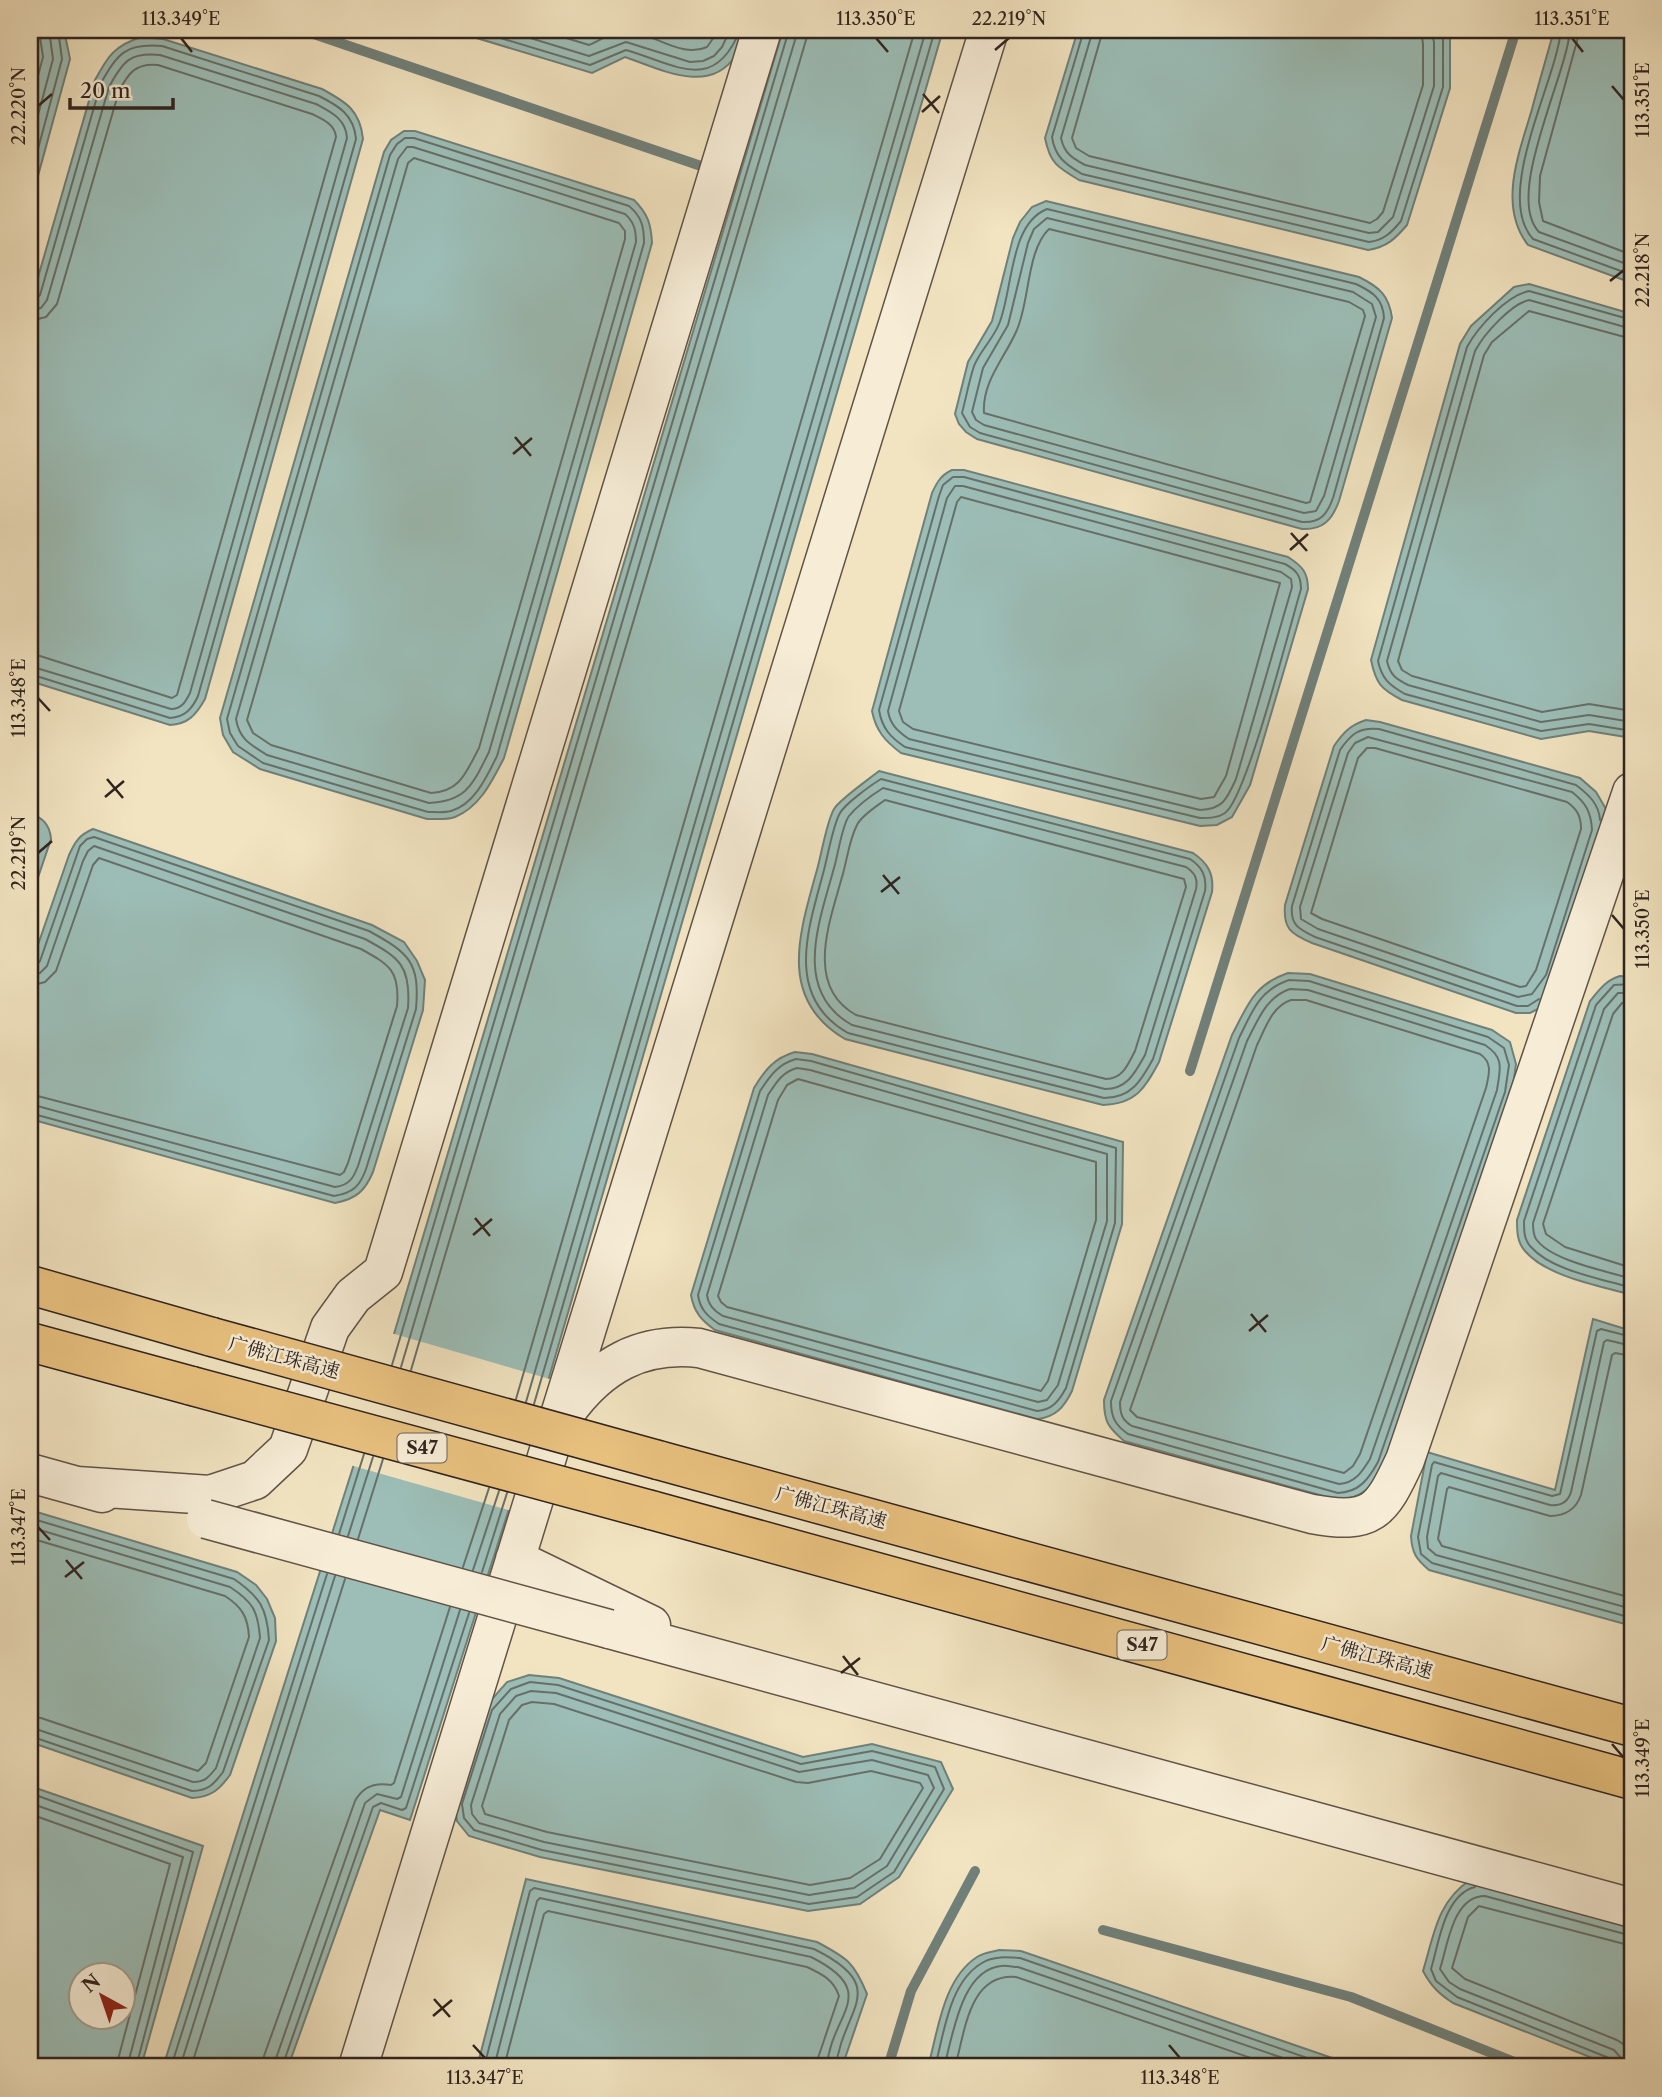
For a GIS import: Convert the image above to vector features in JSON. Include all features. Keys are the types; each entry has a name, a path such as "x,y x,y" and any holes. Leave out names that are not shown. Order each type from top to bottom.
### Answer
{"highway":[{"name":"广佛江珠高速","path":"30,1285 1632,1727"},
{"name":"S47","path":"30,1342 1632,1780"}],"street":[{"path":"77,1486 210,1495 255,1480 288,1449 330,1328 353,1296 383,1272 762,30"},
{"path":"358,2067 989,30"},
{"path":"555,1432 566,1411 582,1391 622,1359 649,1350 687,1347 712,1351 1312,1514 1341,1520 1357,1518 1372,1511 1384,1501 1393,1488 1405,1460 1632,792"},
{"path":"30,1473 1632,1908"},
{"path":"515,1559 725,1661"}],"water":[{"path":"30,30 64,30 70,59 30,205"},
{"path":"450,30 747,30 736,55 725,67 713,74 699,77 669,72 625,57 592,73"},
{"path":"783,30 943,30 529,1446 410,1820 380,1810 288,2067 163,2067 374,1401"},
{"path":"1078,30 1446,30 1450,38 1450,88 1407,225 1390,242 1368,250 1079,180 1056,164 1049,153 1045,138"},
{"path":"1554,30 1632,30 1632,283 1528,245 1514,213 1512,195 1517,160"},
{"path":"141,37 163,39 322,89 338,98 355,114 363,139 205,699 191,718 170,725 30,681 30,305 95,80 113,53 124,44"},
{"path":"404,131 415,131 634,200 648,220 652,243 504,758 490,784 472,807 455,817 445,819 427,819 260,769 233,752 223,735 220,718 384,152 391,140"},
{"path":"1046,201 1359,277 1382,293 1392,318 1339,501 1326,522 1316,528 1302,529 977,439 959,424 955,414 968,362 992,321 1013,238 1020,222 1032,207"},
{"path":"1529,284 1632,314 1632,738 1589,731 1541,739 1402,700 1380,685 1371,660 1460,344 1471,326 1514,287"},
{"path":"952,470 964,470 1288,557 1303,570 1308,589 1250,785 1232,817 1217,825 1200,826 901,753 882,735 872,711 932,493 940,479"},
{"path":"1366,720 1580,778 1596,792 1606,809 1542,1007 1530,1013 1516,1013 1312,943 1290,930 1285,920 1285,905 1334,746 1347,730"},
{"path":"879,771 1193,853 1203,861 1211,874 1212,892 1159,1062 1144,1087 1132,1098 1103,1105 845,1039 823,1022 809,1004 801,983 801,938 831,814 848,795"},
{"path":"30,813 45,823 51,839 30,901"},
{"path":"93,829 372,925 404,942 417,961 425,980 423,1010 373,1172 359,1193 335,1203 30,1119 30,968 73,846"},
{"path":"1288,973 1310,974 1492,1030 1510,1042 1516,1064 1512,1094 1384,1466 1361,1494 1338,1500 1124,1441 1108,1424 1104,1408 1104,1400 1232,1035 1259,990"},
{"path":"1620,976 1632,977 1632,1295 1547,1268 1522,1248 1517,1228 1517,1220 1590,1001 1607,983"},
{"path":"795,1052 812,1054 1123,1142 1122,1224 1072,1391 1054,1413 1037,1419 715,1330 699,1315 691,1295 754,1088 771,1066"},
{"path":"1593,1319 1632,1331 1632,1626 1429,1570 1416,1555 1411,1536 1427,1452 1555,1490"},
{"path":"30,1510 237,1572 256,1585 267,1599 275,1618 276,1641 230,1775 214,1792 192,1798 30,1742"},
{"path":"529,1675 559,1678 803,1757 872,1744 941,1762 953,1789 899,1877 860,1904 808,1911 540,1857 469,1836 457,1821 455,1803 486,1706 507,1682"},
{"path":"30,1786 203,1846 141,2067 30,2067"},
{"path":"526,1879 817,1942 836,1952 853,1968 867,1994 842,2067 477,2067"},
{"path":"1470,1880 1632,1921 1632,2067 1615,2067 1453,2003 1432,1985 1423,1971 1438,1920 1450,1898"},
{"path":"999,1950 1021,1951 1335,2059 1344,2067 928,2067 939,2022 956,1978 977,1957"}],"pier":[{"path":"391,1333 553,1380 512,1511 350,1465"}],"waterway":[{"path":"302,30 704,167"},
{"path":"1190,1071 1516,30"},
{"path":"888,2067 911,1991 975,1871"},
{"path":"1103,1930 1351,1997 1527,2067"}]}
